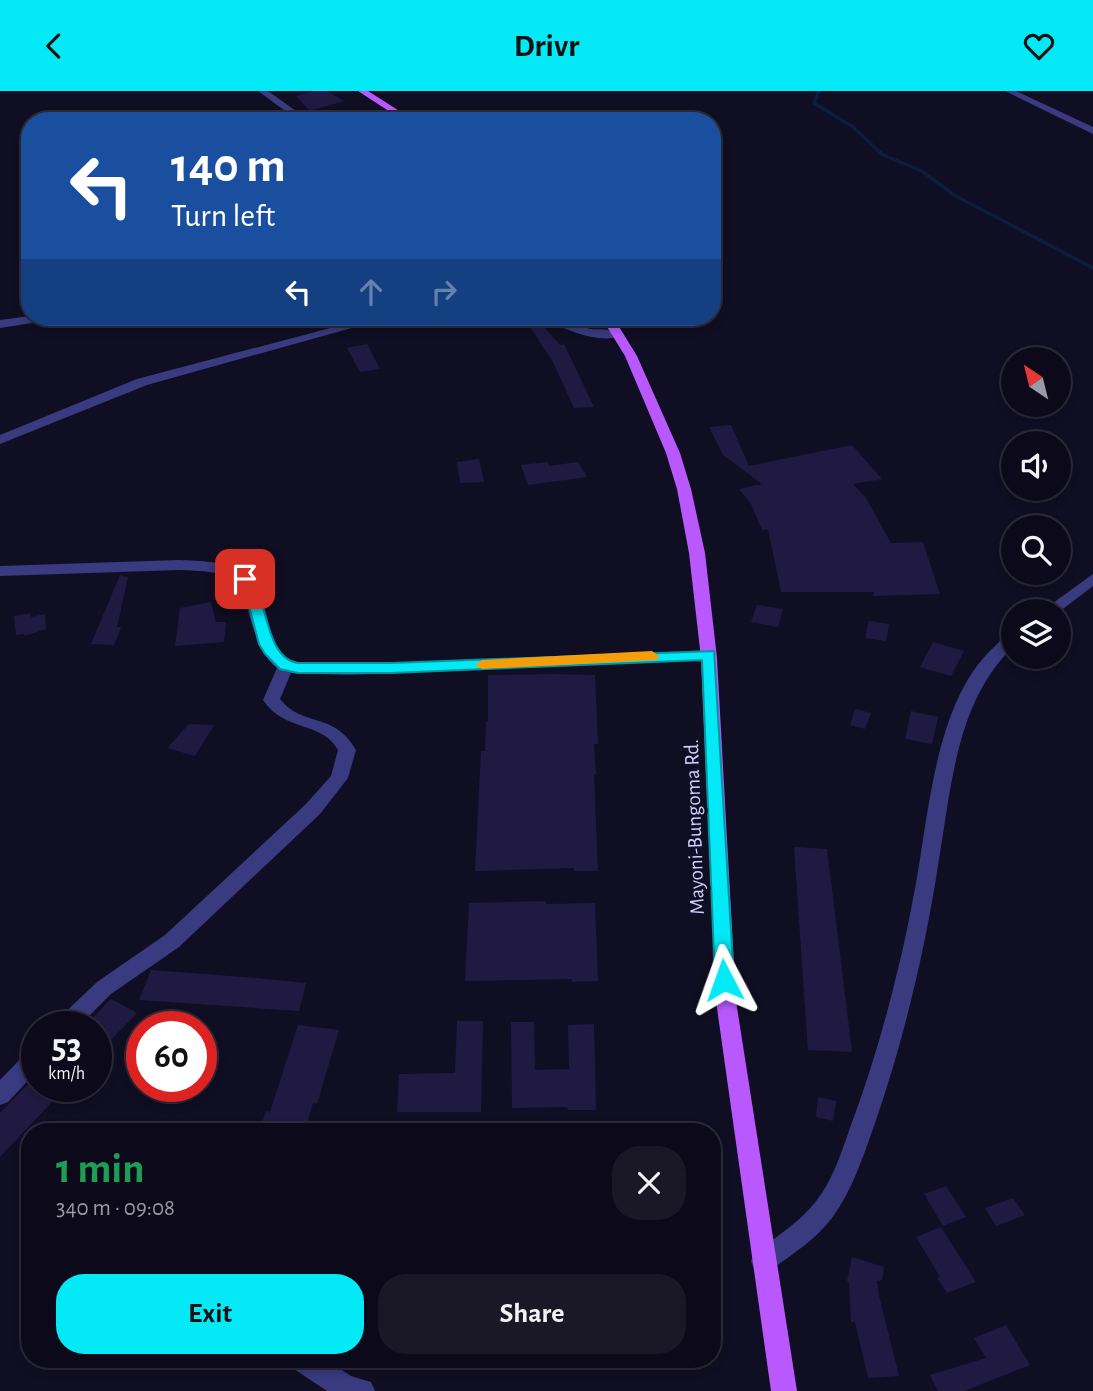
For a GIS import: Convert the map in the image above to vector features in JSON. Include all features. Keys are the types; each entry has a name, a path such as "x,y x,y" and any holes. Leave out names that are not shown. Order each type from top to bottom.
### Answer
{"main road":[{"path":"362,91 396,112"},
{"name":"Mayoni-Bungoma Rd.","path":"613,326 656,409 684,489 697,553 709,655 726,1001 784,1391"}],"street":[{"path":"262,91 293,112"},
{"path":"1009,91 1093,131"},
{"path":"0,324 21,321"},
{"path":"0,440 142,382 351,326"},
{"path":"567,326 586,333 618,334"},
{"path":"0,572 179,565 226,569 245,579 251,587 267,644 272,654 286,666 360,669 709,655"},
{"path":"1066,599 1093,579"},
{"path":"763,1261 806,1229 822,1213 834,1196 852,1153 878,1086 911,961 942,792 959,722 972,687 987,661 1001,649"},
{"path":"80,1011 103,988 180,934 313,809 339,778 348,750 338,734 328,728 286,716 271,700 286,666"},
{"path":"0,1095 21,1073"},
{"path":"315,1368 346,1388 362,1391"}],"building":[{"path":"313,91 327,91 344,101 310,111 296,96"},
{"path":"529,326 543,326 560,345 564,344 594,407 574,408 553,362"},
{"path":"367,344 380,369 360,372 347,348"},
{"path":"731,425 749,466 852,445 882,479 853,484 866,498 891,543 923,542 940,594 873,596 874,592 781,592 768,529 762,530 751,504 739,489 762,484 723,455 709,427"},
{"path":"479,459 484,482 460,483 457,462"},
{"path":"548,462 549,466 578,462 587,477 528,485 521,465"},
{"path":"120,575 128,577 117,627 121,627 114,645 91,644"},
{"path":"211,602 216,622 226,622 224,642 175,646 180,608"},
{"path":"757,605 783,609 778,627 751,622"},
{"path":"30,613 31,617 45,614 46,629 24,636 16,635 14,616"},
{"path":"869,621 889,624 886,641 865,638"},
{"path":"933,642 964,651 951,676 920,667"},
{"path":"488,675 595,675 598,744 594,744 594,775 598,871 574,871 574,868 475,871 481,751 485,751 488,721"},
{"path":"855,709 871,713 865,729 850,725"},
{"path":"911,711 938,717 932,744 905,739"},
{"path":"189,724 214,725 195,756 167,748"},
{"path":"794,847 827,849 852,1052 808,1050"},
{"path":"546,901 546,904 595,903 598,981 465,981 469,903"},
{"path":"151,970 306,983 299,1011 139,1000"},
{"path":"111,999 133,1011 126,1011 126,1024 112,1039 112,1011 99,1011"},
{"path":"457,1021 483,1021 481,1112 397,1112 399,1074 455,1073"},
{"path":"511,1022 534,1022 535,1070 569,1069 568,1025 594,1024 596,1110 568,1110 567,1107 512,1108"},
{"path":"298,1025 339,1030 317,1104 313,1103 307,1123 262,1123 266,1111 270,1112"},
{"path":"21,1091 21,1102 52,1102 32,1123 21,1123 21,1135 0,1157 0,1113"},
{"path":"818,1097 836,1101 833,1121 816,1117"},
{"path":"946,1186 966,1217 943,1226 924,1194"},
{"path":"1013,1198 1025,1215 996,1226 985,1208"},
{"path":"941,1227 976,1282 947,1293 916,1237"},
{"path":"852,1257 884,1267 882,1280 877,1281 879,1296 899,1376 868,1378 855,1322 851,1322 847,1281"},
{"path":"1006,1325 1030,1365 964,1391 938,1391 930,1375 986,1358 974,1338"}],"waterway":[{"path":"819,91 814,103 853,127 883,155 922,171 954,195 1093,268"}],"slow traffic":[{"path":"482,665 652,656"}],"route":[{"path":"245,579 251,587 272,654 286,666 298,668 346,670 709,655 724,980"}]}
